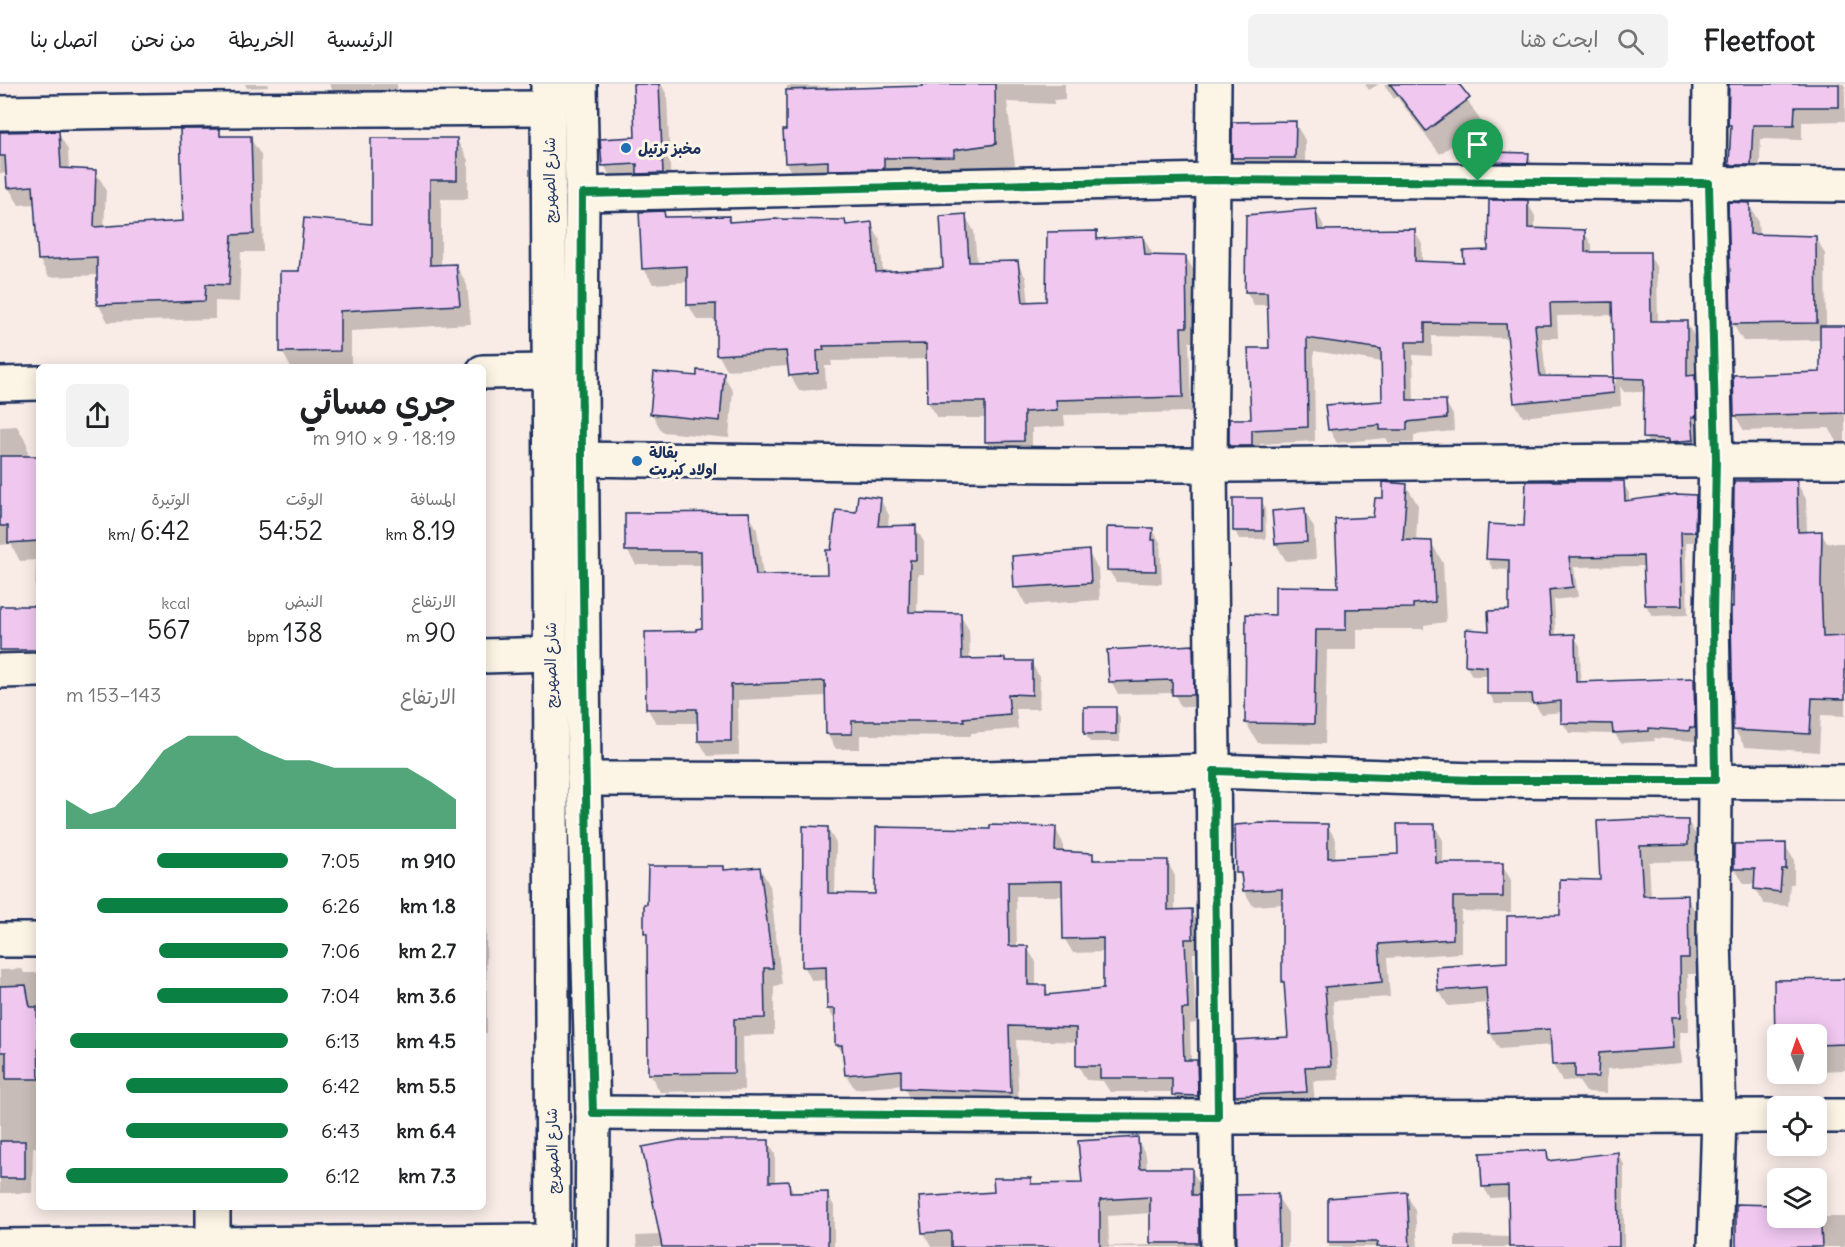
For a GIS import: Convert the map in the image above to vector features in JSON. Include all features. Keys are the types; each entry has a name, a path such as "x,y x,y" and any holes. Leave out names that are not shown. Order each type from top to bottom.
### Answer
{"street":[{"path":"580,84 584,779 593,1113 592,1247"},
{"path":"1214,84 1210,465 1218,1247"},
{"path":"1710,84 1709,183 1716,459 1713,617 1714,938 1719,1116 1715,1247"},
{"path":"0,113 210,97 548,96"},
{"name":"شارع الصهريج","path":"548,96 553,1244"},
{"path":"582,194 1214,180 1845,185"},
{"path":"486,372 549,371"},
{"path":"0,384 36,383"},
{"path":"582,459 905,464 1210,465 1716,459 1845,461"},
{"path":"486,656 550,654"},
{"path":"0,671 36,670"},
{"path":"584,779 915,780 1214,771 1474,780 1845,782"},
{"path":"0,940 36,940"},
{"path":"593,1113 1218,1117 1767,1116"},
{"path":"1827,1116 1845,1116"},
{"path":"213,1210 213,1244"},
{"path":"0,1246 553,1244"}],"building":[{"path":"633,84 659,84 663,173 637,174 637,164 602,166 600,139 635,137"},
{"path":"923,84 995,84 996,144 954,150 954,157 884,158 884,169 828,170 828,161 785,163 783,130 786,130 786,90 923,86"},
{"path":"1390,84 1459,84 1470,98 1426,131"},
{"path":"1729,84 1839,84 1839,107 1795,107 1794,125 1753,125 1751,165 1729,165 1731,125 1728,125"},
{"path":"1296,121 1295,158 1232,158 1232,122"},
{"path":"180,129 220,129 220,136 251,136 254,234 232,235 229,285 206,284 205,301 97,305 97,257 38,260 33,186 7,188 5,156 0,156 0,132 59,131 61,168 96,170 94,227 183,221"},
{"path":"371,138 457,138 457,180 430,180 430,265 456,264 460,305 340,311 340,351 280,352 280,271 299,271 304,218 371,224"},
{"path":"1491,152 1529,153 1528,163 1491,162"},
{"path":"1489,200 1528,200 1528,228 1585,230 1585,252 1650,252 1651,321 1687,321 1687,376 1695,375 1696,417 1692,417 1694,440 1669,442 1669,439 1643,438 1644,379 1614,378 1612,302 1550,303 1551,325 1535,325 1540,376 1613,377 1614,393 1514,403 1506,324 1425,323 1425,342 1406,342 1407,400 1446,400 1447,418 1407,422 1407,430 1380,430 1380,425 1328,430 1325,405 1382,401 1381,349 1307,338 1308,427 1252,430 1252,446 1229,446 1229,419 1251,419 1248,348 1269,348 1267,292 1245,292 1246,215 1316,209 1318,230 1415,229 1415,261 1464,263 1463,251 1488,250"},
{"path":"1728,202 1750,203 1750,234 1816,236 1817,323 1731,324"},
{"path":"664,211 665,217 729,216 729,222 774,219 845,220 846,225 872,222 876,272 943,268 940,216 966,214 969,262 1018,261 1023,302 1046,301 1047,232 1097,231 1097,239 1143,236 1145,255 1186,256 1187,327 1181,327 1183,397 1056,400 1057,410 1024,412 1024,441 985,442 985,402 927,402 926,344 823,346 824,350 817,351 818,373 789,376 786,351 716,355 716,304 687,305 687,266 642,269 639,212"},
{"path":"1820,326 1845,326 1845,413 1734,416 1733,375 1820,372"},
{"path":"697,370 724,372 720,421 650,414 654,372 697,376"},
{"path":"0,456 36,456 36,541 8,543 8,526 0,526"},
{"path":"1797,480 1798,532 1822,531 1823,637 1845,636 1845,699 1812,698 1810,734 1733,730 1731,607 1733,607 1734,481"},
{"path":"1526,481 1624,481 1625,501 1677,494 1696,495 1695,532 1681,532 1683,605 1645,605 1643,556 1569,557 1573,587 1549,590 1552,635 1575,634 1576,682 1694,678 1695,728 1690,727 1689,731 1649,728 1649,731 1613,733 1612,724 1561,723 1561,701 1533,704 1532,694 1487,694 1487,667 1465,665 1466,629 1489,631 1488,611 1509,610 1509,560 1486,559 1488,524 1524,526"},
{"path":"1383,482 1407,484 1403,540 1432,541 1435,602 1413,604 1413,608 1346,609 1346,630 1316,630 1314,724 1245,723 1246,614 1275,615 1275,586 1338,587 1335,519 1373,517 1375,498 1383,498"},
{"path":"858,495 881,498 878,526 916,525 916,560 910,560 909,612 961,613 962,659 1005,658 1005,661 1032,661 1032,695 1008,694 1010,714 963,718 964,721 852,721 852,734 826,734 825,681 731,685 731,741 698,741 697,709 646,709 645,632 696,631 702,628 701,551 625,551 625,513 749,512 756,575 827,574 826,550 831,550 836,510 856,512"},
{"path":"1233,498 1262,498 1262,531 1233,531"},
{"path":"1305,508 1307,542 1275,544 1272,511"},
{"path":"1107,527 1153,528 1152,540 1155,540 1156,571 1107,570"},
{"path":"1089,550 1091,583 1014,588 1012,556"},
{"path":"0,606 36,606 36,650 0,650"},
{"path":"1193,645 1194,695 1172,695 1172,680 1109,682 1107,650"},
{"path":"1084,707 1116,707 1116,734 1084,734"},
{"path":"1688,820 1688,845 1640,846 1643,896 1688,895 1689,958 1680,958 1681,1017 1672,1017 1674,1048 1599,1053 1598,1077 1575,1077 1575,1064 1552,1065 1550,1029 1489,1033 1486,987 1438,991 1436,967 1507,962 1507,916 1560,915 1560,879 1600,880 1597,821"},
{"path":"1328,824 1328,858 1398,854 1397,824 1435,824 1436,863 1503,863 1503,897 1453,897 1453,939 1379,944 1382,982 1325,987 1331,1066 1305,1067 1307,1092 1235,1096 1235,1040 1288,1037 1284,982 1282,982 1282,889 1243,891 1241,873 1236,873 1235,825"},
{"path":"990,825 1056,827 1055,851 1093,853 1093,860 1168,860 1168,910 1192,909 1193,939 1185,939 1188,1009 1182,1009 1184,1060 1197,1060 1198,1096 1172,1095 1172,1078 1100,1078 1100,1066 1076,1066 1076,1028 1009,1026 1011,1093 901,1088 901,1070 845,1075 842,1045 835,1045 835,1009 827,1009 826,966 802,967 803,826 828,827 828,893 875,894 876,827 990,829","holes":["1062,881 1063,939 1103,938 1103,989 1046,995 1046,985 1028,985 1028,946 1009,946 1008,882"]},
{"path":"1786,843 1786,869 1782,869 1780,892 1754,889 1755,869 1734,869 1734,844"},
{"path":"648,866 724,866 724,870 760,867 773,968 764,968 765,1018 734,1019 734,1073 648,1074 647,934 644,933 644,904 647,904"},
{"path":"1845,979 1845,1044 1827,1045 1827,1024 1775,1024 1774,980"},
{"path":"26,985 30,1007 36,1007 36,1079 6,1079 6,1052 0,1052 0,986"},
{"path":"1138,1137 1140,1168 1192,1168 1192,1195 1199,1195 1199,1243 1150,1243 1150,1197 1100,1200 1100,1247 951,1247 951,1231 922,1233 919,1197 994,1192 993,1178 1031,1178 1031,1184 1082,1183 1078,1141"},
{"path":"679,1140 769,1140 769,1182 789,1181 790,1193 828,1192 828,1247 662,1247 642,1147"},
{"path":"0,1141 25,1141 25,1178 0,1178"},
{"path":"1547,1150 1548,1161 1618,1152 1619,1247 1509,1247 1508,1186 1482,1187 1480,1153"},
{"path":"1407,1192 1410,1247 1377,1247 1378,1242 1328,1242 1328,1198"},
{"path":"1278,1194 1279,1247 1237,1247 1236,1195"},
{"path":"1736,1204 1767,1205 1767,1228 1821,1228 1822,1247 1736,1247"}],"place":[{"name":"مخبز ترتيل","path":"626,148"},
{"name":"بقالة اولاد كبريت","path":"637,461"}],"route":[{"path":"1214,180 1478,181 1709,183 1716,459 1713,617 1715,780 1474,780 1214,771 1218,1117 593,1113 584,779 582,194 1214,180"}]}
